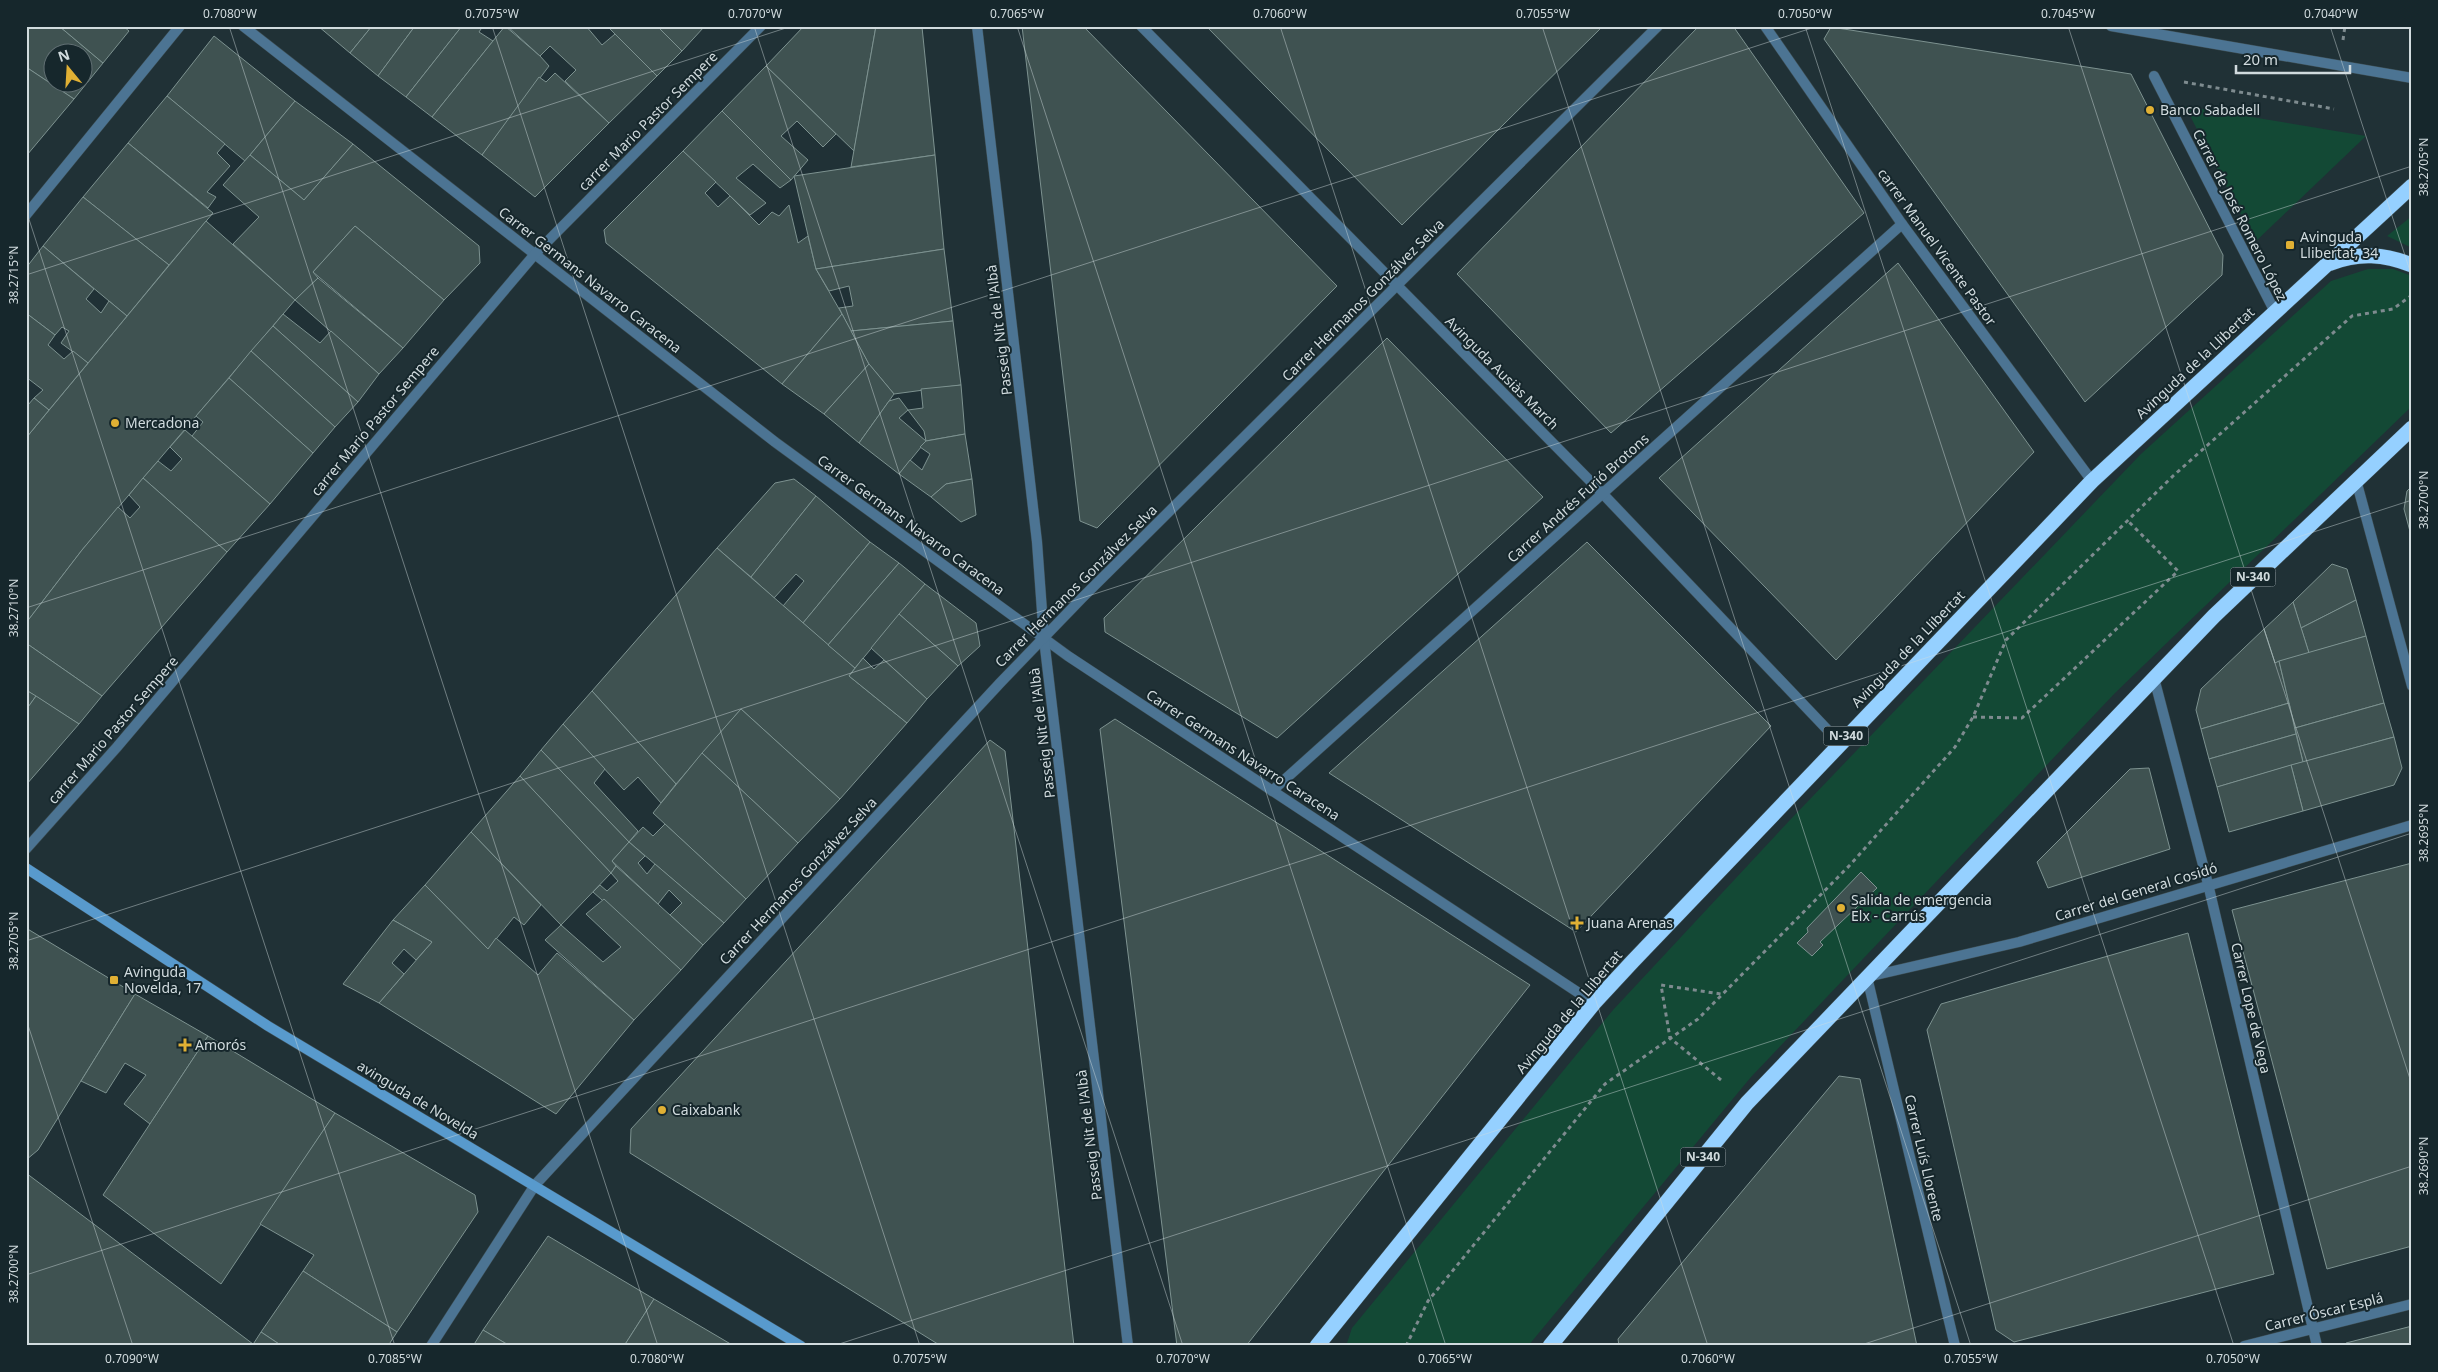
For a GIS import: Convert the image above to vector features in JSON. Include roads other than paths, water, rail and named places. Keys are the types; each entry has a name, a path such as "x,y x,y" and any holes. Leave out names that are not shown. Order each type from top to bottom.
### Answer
{"highway":[{"name":"Avinguda de la Llibertat","path":"1317,1346 1327,1338 1594,1003 2092,481 2323,266 2412,186"},
{"path":"2323,266 2345,257 2368,254 2391,257 2412,265"},
{"name":"N-340","path":"1550,1346 1747,1103 2241,589 2412,428"}],"main road":[{"name":"avinguda de Novelda","path":"26,868 268,1026 801,1346"}],"street":[{"path":"26,215 180,26"},
{"name":"Carrer Germans Navarro Caracena","path":"243,26 775,442 1044,639 1594,1003"},
{"name":"carrer Mario Pastor Sempere","path":"26,849 118,747 535,254 761,26"},
{"name":"Passeig Nit de l'Albà","path":"977,26 1037,542 1044,639 1128,1346"},
{"name":"Avinguda Ausiàs March","path":"1141,26 1603,494 1840,743"},
{"name":"Carrer Hermanos Gonzálvez Selva","path":"431,1346 535,1185 1000,683 1082,598 1658,26"},
{"name":"carrer Manuel Vicente Pastor","path":"1765,26 1902,224 2092,481"},
{"path":"2111,26 2412,78"},
{"name":"Carrer de José Romero López","path":"2154,76 2275,312"},
{"name":"Carrer Andrés Furió Brotons","path":"1272,790 1902,224"},
{"path":"2356,480 2412,686"},
{"name":"Carrer Lope de Vega","path":"2154,678 2208,884 2317,1346"},
{"name":"Carrer del General Cosidó","path":"1867,977 2019,942 2208,884 2412,825"},
{"name":"Carrer Luís Llorente","path":"1867,977 1955,1346"},
{"name":"Carrer Óscar Esplá","path":"2244,1346 2412,1304"}],"place":[{"name":"Banco Sabadell","path":"2150,110"},
{"name":"Avinguda Llibertat, 34","path":"2290,245"},
{"name":"Mercadona","path":"115,423"},
{"name":"Salida de emergencia Elx - Carrús","path":"1841,908"},
{"name":"Juana Arenas","path":"1577,923"},
{"name":"Avinguda Novelda, 17","path":"114,980"},
{"name":"Amorós","path":"185,1045"},
{"name":"Caixabank","path":"662,1110"}]}
